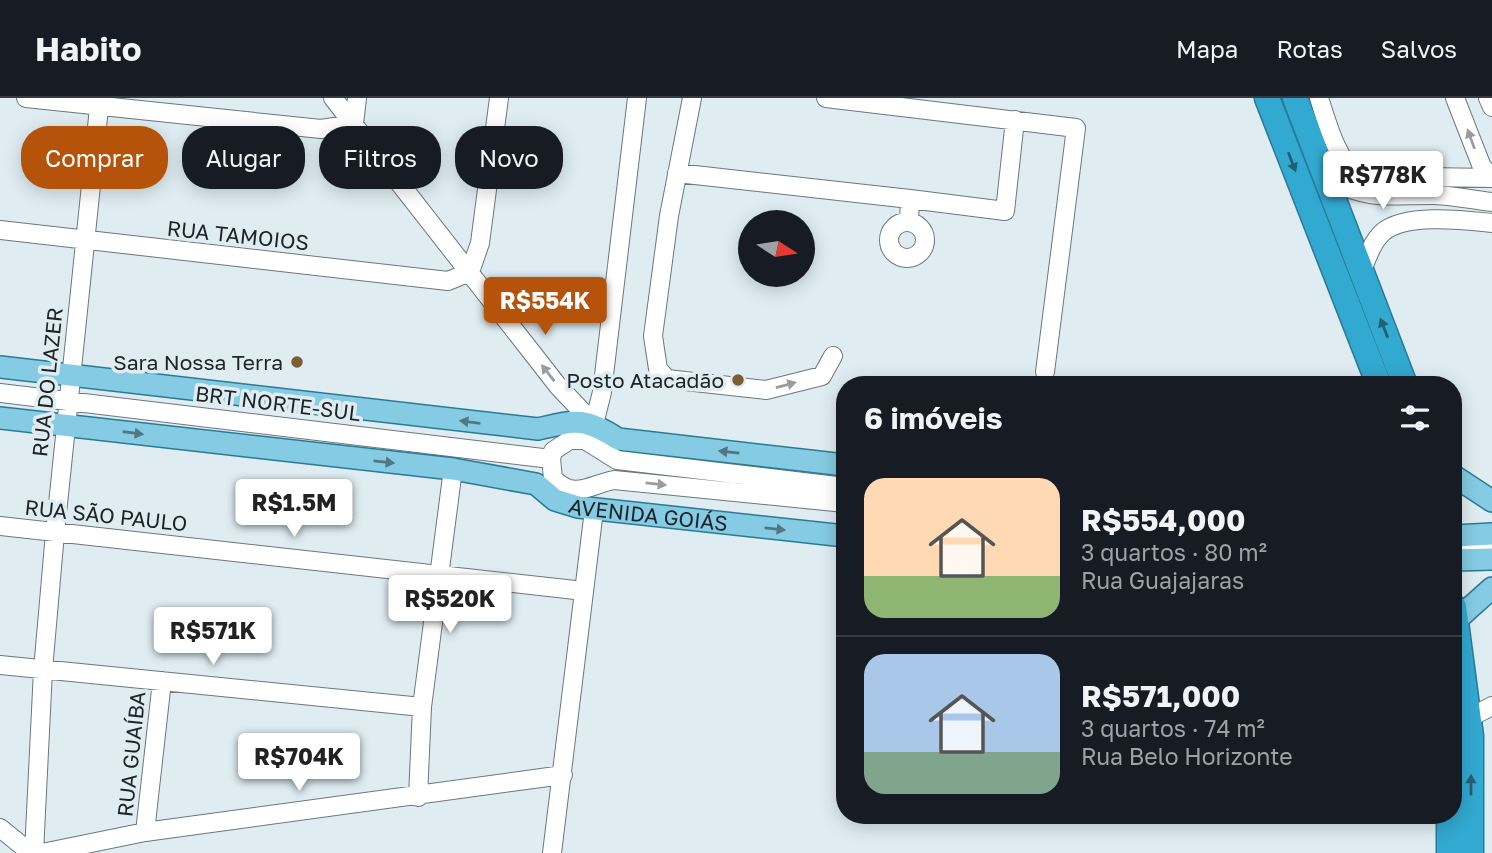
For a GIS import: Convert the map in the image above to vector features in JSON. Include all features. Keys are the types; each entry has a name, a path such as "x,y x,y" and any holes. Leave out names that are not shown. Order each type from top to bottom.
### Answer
{"highway":[{"path":"1267,98 1375,376"},
{"path":"1294,98 1402,376"},
{"path":"1462,668 1469,718 1471,853"},
{"path":"1449,824 1449,853"}],"main road":[{"path":"0,367 538,429 580,421 594,424 618,439 836,464"},
{"name":"AVENIDA GOIÁS","path":"0,418 453,469 536,484 555,500 586,508 836,535"},
{"path":"1462,481 1492,501"},
{"path":"1462,536 1492,534"},
{"path":"1462,561 1492,559"},
{"path":"1462,612 1492,589"}],"street":[{"path":"26,98 100,102 321,129 354,124"},
{"path":"333,98 558,386 594,424"},
{"path":"354,124 357,98"},
{"path":"470,272 480,243 499,98"},
{"path":"552,853 584,591 586,508 556,482 550,472 551,459 553,451 594,424 602,392 637,98"},
{"path":"692,98 677,173 653,337 658,369 667,379 687,383 766,390 822,376 833,356"},
{"path":"826,98 1076,128 1045,372"},
{"path":"1319,98 1342,155 1352,171 1359,176 1492,177"},
{"path":"1455,98 1482,167 1492,177"},
{"path":"1488,98 1492,107"},
{"name":"RUA DO LAZER","path":"32,853 43,670 55,533 100,102"},
{"path":"677,173 1005,211 1015,120"},
{"path":"1326,180 1358,193 1378,197 1434,195 1492,202"},
{"path":"1405,197 1402,215 1405,221"},
{"path":"909,222 910,199"},
{"path":"1362,271 1379,237 1405,221 1456,220 1492,223"},
{"name":"RUA TAMOIOS","path":"0,230 448,281 470,272"},
{"name":"BRT NORTE-SUL","path":"0,393 551,459"},
{"path":"568,440 585,440 617,460 836,486"},
{"path":"418,797 422,707 437,574 453,469"},
{"path":"556,482 568,488 591,489 614,480 836,502"},
{"name":"RUA SÃO PAULO","path":"0,526 584,591"},
{"path":"1462,547 1492,545"},
{"path":"0,665 422,707"},
{"name":"RUA GUAÍBA","path":"145,832 162,681"},
{"path":"1469,718 1492,706"},
{"path":"42,853 145,832 418,797 563,775"},
{"path":"0,828 32,853"}],"place":[{"name":"Sara Nossa Terra","path":"297,362"},
{"name":"Posto Atacadão","path":"738,380"}]}
